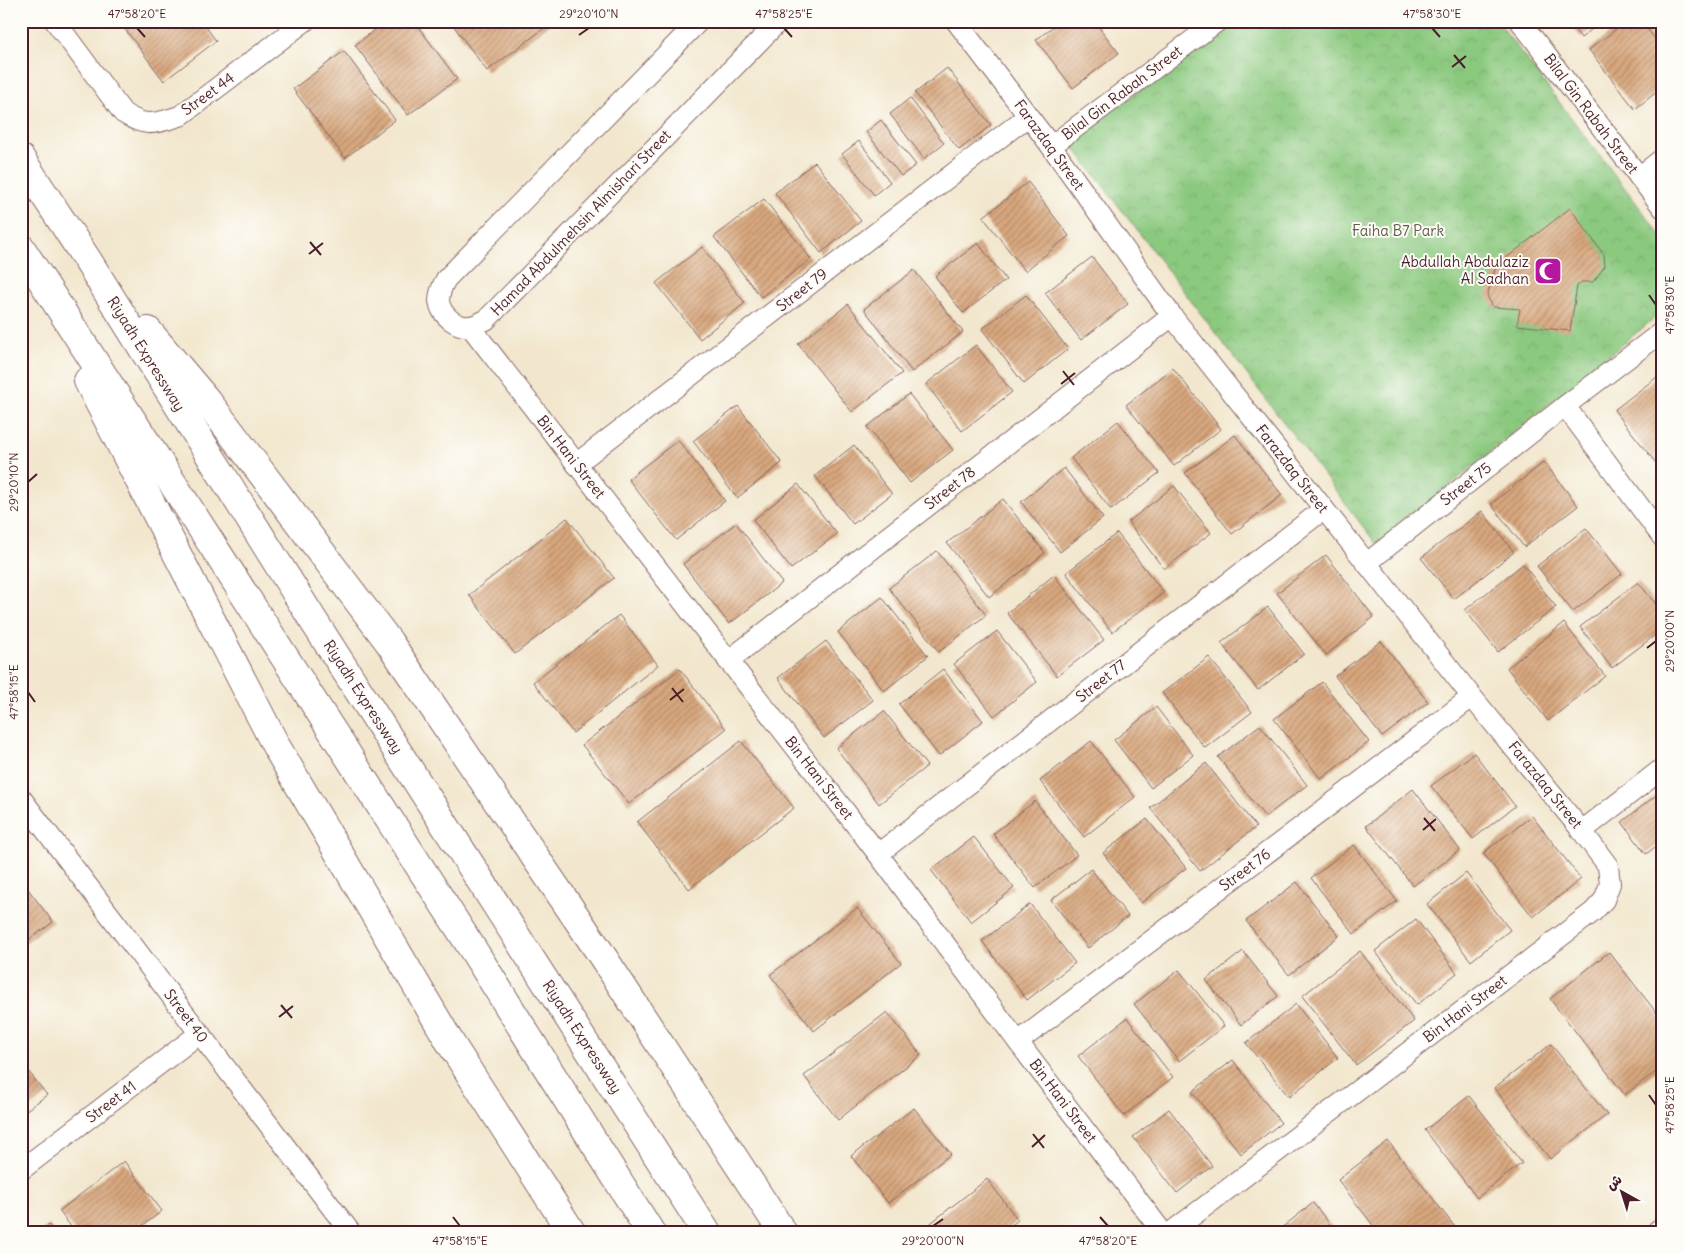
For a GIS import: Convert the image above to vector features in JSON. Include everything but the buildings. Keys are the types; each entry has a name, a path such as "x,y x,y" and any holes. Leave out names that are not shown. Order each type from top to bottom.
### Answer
{"highway":[{"name":"Riyadh Expressway","path":"21,159 88,261 319,628 707,1233"},
{"path":"21,250 276,746 451,1044 572,1233"},
{"path":"21,250 472,948 651,1233"},
{"path":"88,261 208,402 389,642 599,952 783,1233"}],"street":[{"name":"Street 44","path":"55,21 123,113 138,123 157,123 180,116 305,21"},
{"path":"470,326 458,324 448,318 442,310 440,289 446,279 699,21"},
{"name":"Hamad Abdulmehsin Almishari Street","path":"470,326 486,320 779,21"},
{"name":"Farazdaq Street","path":"956,21 1051,146 1172,316 1472,697 1582,831 1608,866 1610,884 1604,900 1592,912"},
{"name":"Bilal Gin Rabah Street","path":"1051,146 1218,21"},
{"name":"Bilal Gin Rabah Street","path":"1520,21 1663,208"},
{"name":"Street 79","path":"576,464 1028,116"},
{"path":"1639,177 1663,158"},
{"name":"Street 78","path":"728,661 1172,316"},
{"name":"Bin Hani Street","path":"470,326 878,854 1163,1233"},
{"name":"Street 75","path":"1367,563 1663,331"},
{"path":"1565,406 1663,538"},
{"name":"Street 77","path":"878,854 1324,509"},
{"name":"Street 76","path":"1018,1042 1472,697"},
{"path":"1582,831 1663,768"},
{"name":"Street 40","path":"21,798 200,1034 344,1230"},
{"name":"Bin Hani Street","path":"1170,1233 1592,912"},
{"name":"Street 41","path":"21,1170 200,1034"}],"green space":[{"name":"Faiha B7 Park","path":"1238,21 1497,21 1663,238 1663,311 1377,545 1069,141"}],"place":[{"name":"Abdullah Abdulaziz Al Sadhan","path":"1548,271"}]}
